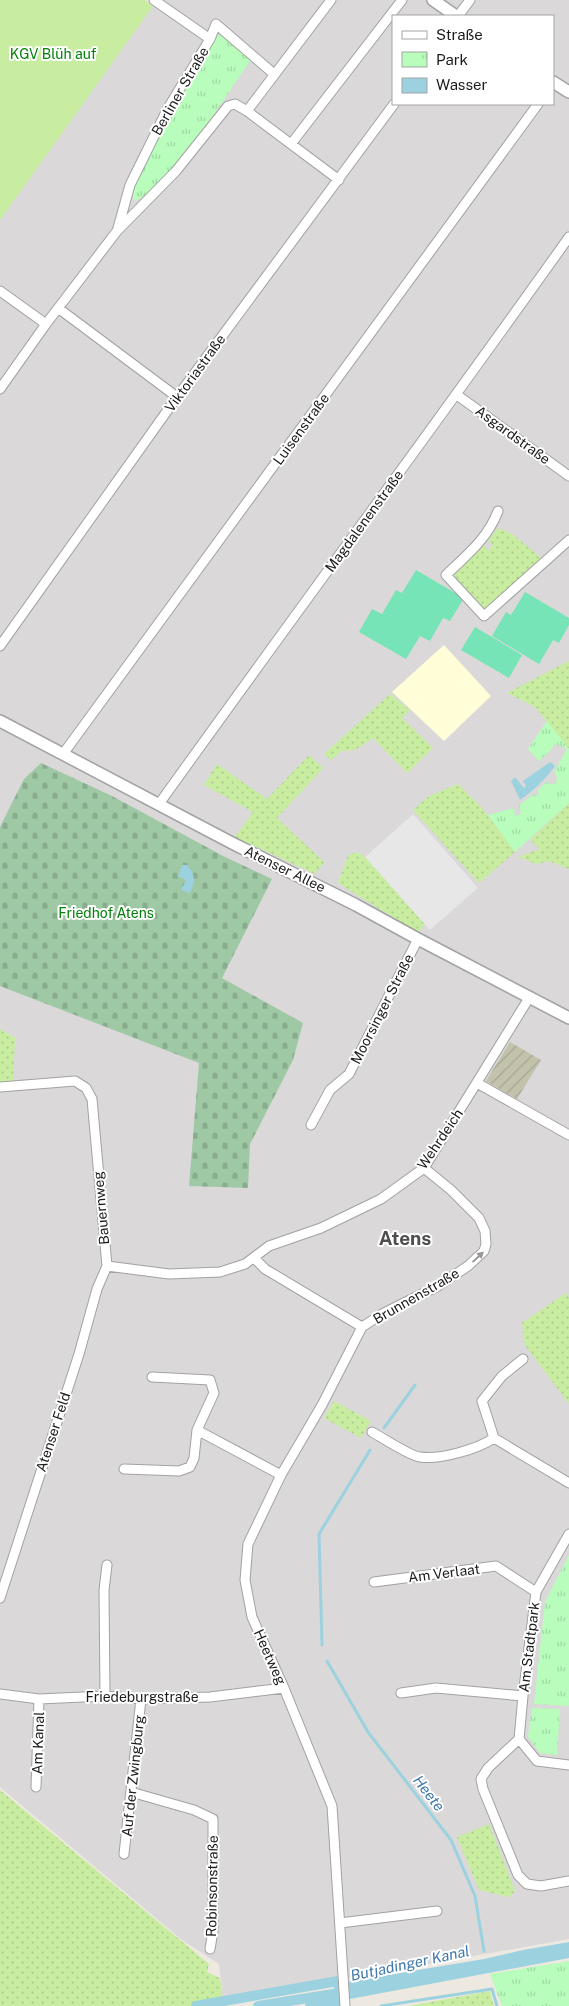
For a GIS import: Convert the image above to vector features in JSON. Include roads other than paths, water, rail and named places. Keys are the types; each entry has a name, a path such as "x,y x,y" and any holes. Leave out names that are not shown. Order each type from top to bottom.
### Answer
{"street":[{"path":"154,0 210,39"},
{"path":"331,0 247,111 339,180"},
{"path":"291,144 402,0"},
{"path":"433,0 456,15"},
{"path":"458,15 470,0"},
{"name":"Berliner Straße","path":"117,231 130,185 168,108 210,39 216,24 274,74"},
{"path":"554,83 569,92"},
{"name":"Berliner Straße","path":"0,388 117,231 176,171 228,106 235,104 247,111"},
{"name":"Viktoriastraße","path":"0,646 177,397 393,105"},
{"name":"Luisenstraße","path":"64,754 537,105"},
{"name":"Magdalenenstraße","path":"159,804 457,395 569,237"},
{"path":"0,291 46,324"},
{"path":"58,308 177,397"},
{"name":"Asgardstraße","path":"457,395 567,471"},
{"path":"498,511 486,535 446,575 484,616 569,540"},
{"name":"Atenser Allee","path":"0,721 232,843 356,905 569,1018"},
{"name":"Moorsinger Straße","path":"311,1125 330,1090 349,1074 418,939"},
{"name":"Wehrdeich","path":"254,1258 269,1246 320,1228 381,1199 424,1168 529,998"},
{"name":"Bauernweg","path":"0,1087 75,1082 86,1088 92,1100 107,1266"},
{"path":"477,1084 569,1135"},
{"name":"Brunnenstraße","path":"254,1258 265,1268 362,1327 382,1314 438,1286 468,1266 484,1251 486,1244 485,1231 479,1218 451,1190 424,1168"},
{"path":"107,1266 169,1274 220,1272 245,1264 254,1258"},
{"name":"Atenser Feld","path":"0,1598 79,1354 97,1289 107,1266"},
{"name":"Heetweg","path":"345,2002 342,1984 332,1806 284,1688 252,1617 246,1580 248,1544 281,1475 322,1405 362,1327"},
{"path":"523,1359 502,1376 482,1401 494,1438 569,1483"},
{"path":"124,1469 179,1471 190,1467 194,1458 197,1430 214,1393 210,1380 152,1378"},
{"path":"197,1430 281,1475"},
{"path":"372,1432 418,1458 440,1457 486,1444 494,1438"},
{"name":"Am Stadtpark","path":"519,1739 536,1592 569,1534"},
{"path":"105,1696 104,1590 106,1565"},
{"name":"Am Verlaat","path":"374,1582 496,1566 536,1592"},
{"name":"Friedeburgstraße","path":"0,1694 39,1699 105,1696 141,1698 210,1697 284,1688"},
{"path":"401,1693 436,1688 523,1696"},
{"name":"Auf der Zwingburg","path":"124,1854 141,1698"},
{"name":"Am Kanal","path":"36,1787 39,1699"},
{"path":"569,1765 537,1761 519,1739 488,1768 481,1779 483,1789 518,1875 527,1884 542,1886 569,1881"},
{"name":"Robinsonstraße","path":"131,1792 194,1810 213,1819 213,1931 210,1949"},
{"path":"340,1923 436,1911"}],"water":[{"path":"550,762 555,766 539,784 520,800 511,781 515,777 524,788 526,786 523,781"},
{"path":"182,865 187,865 193,875 194,882 190,893 181,890 186,880 178,876"},
{"path":"569,1942 569,1958 350,1999 348,1996 340,1998 339,1987 347,1985 346,1982 484,1959"}],"waterway":[{"name":"Heete","path":"384,1428 415,1385"},
{"name":"Heete","path":"322,1645 319,1534 370,1450"},
{"name":"Heete","path":"327,1661 368,1732 451,1840 475,1896 484,1951"},
{"path":"196,2006 338,1981 341,2001 310,2006"},
{"path":"381,2006 492,1989 497,2006"},
{"name":"Butjadinger Kanal","path":"258,2006 352,1991"}],"district":[{"name":"Atens","path":"405,1238"}],"park label":[{"name":"KGV Blüh auf","path":"53,54"},
{"name":"Friedhof Atens","path":"106,913"}]}
